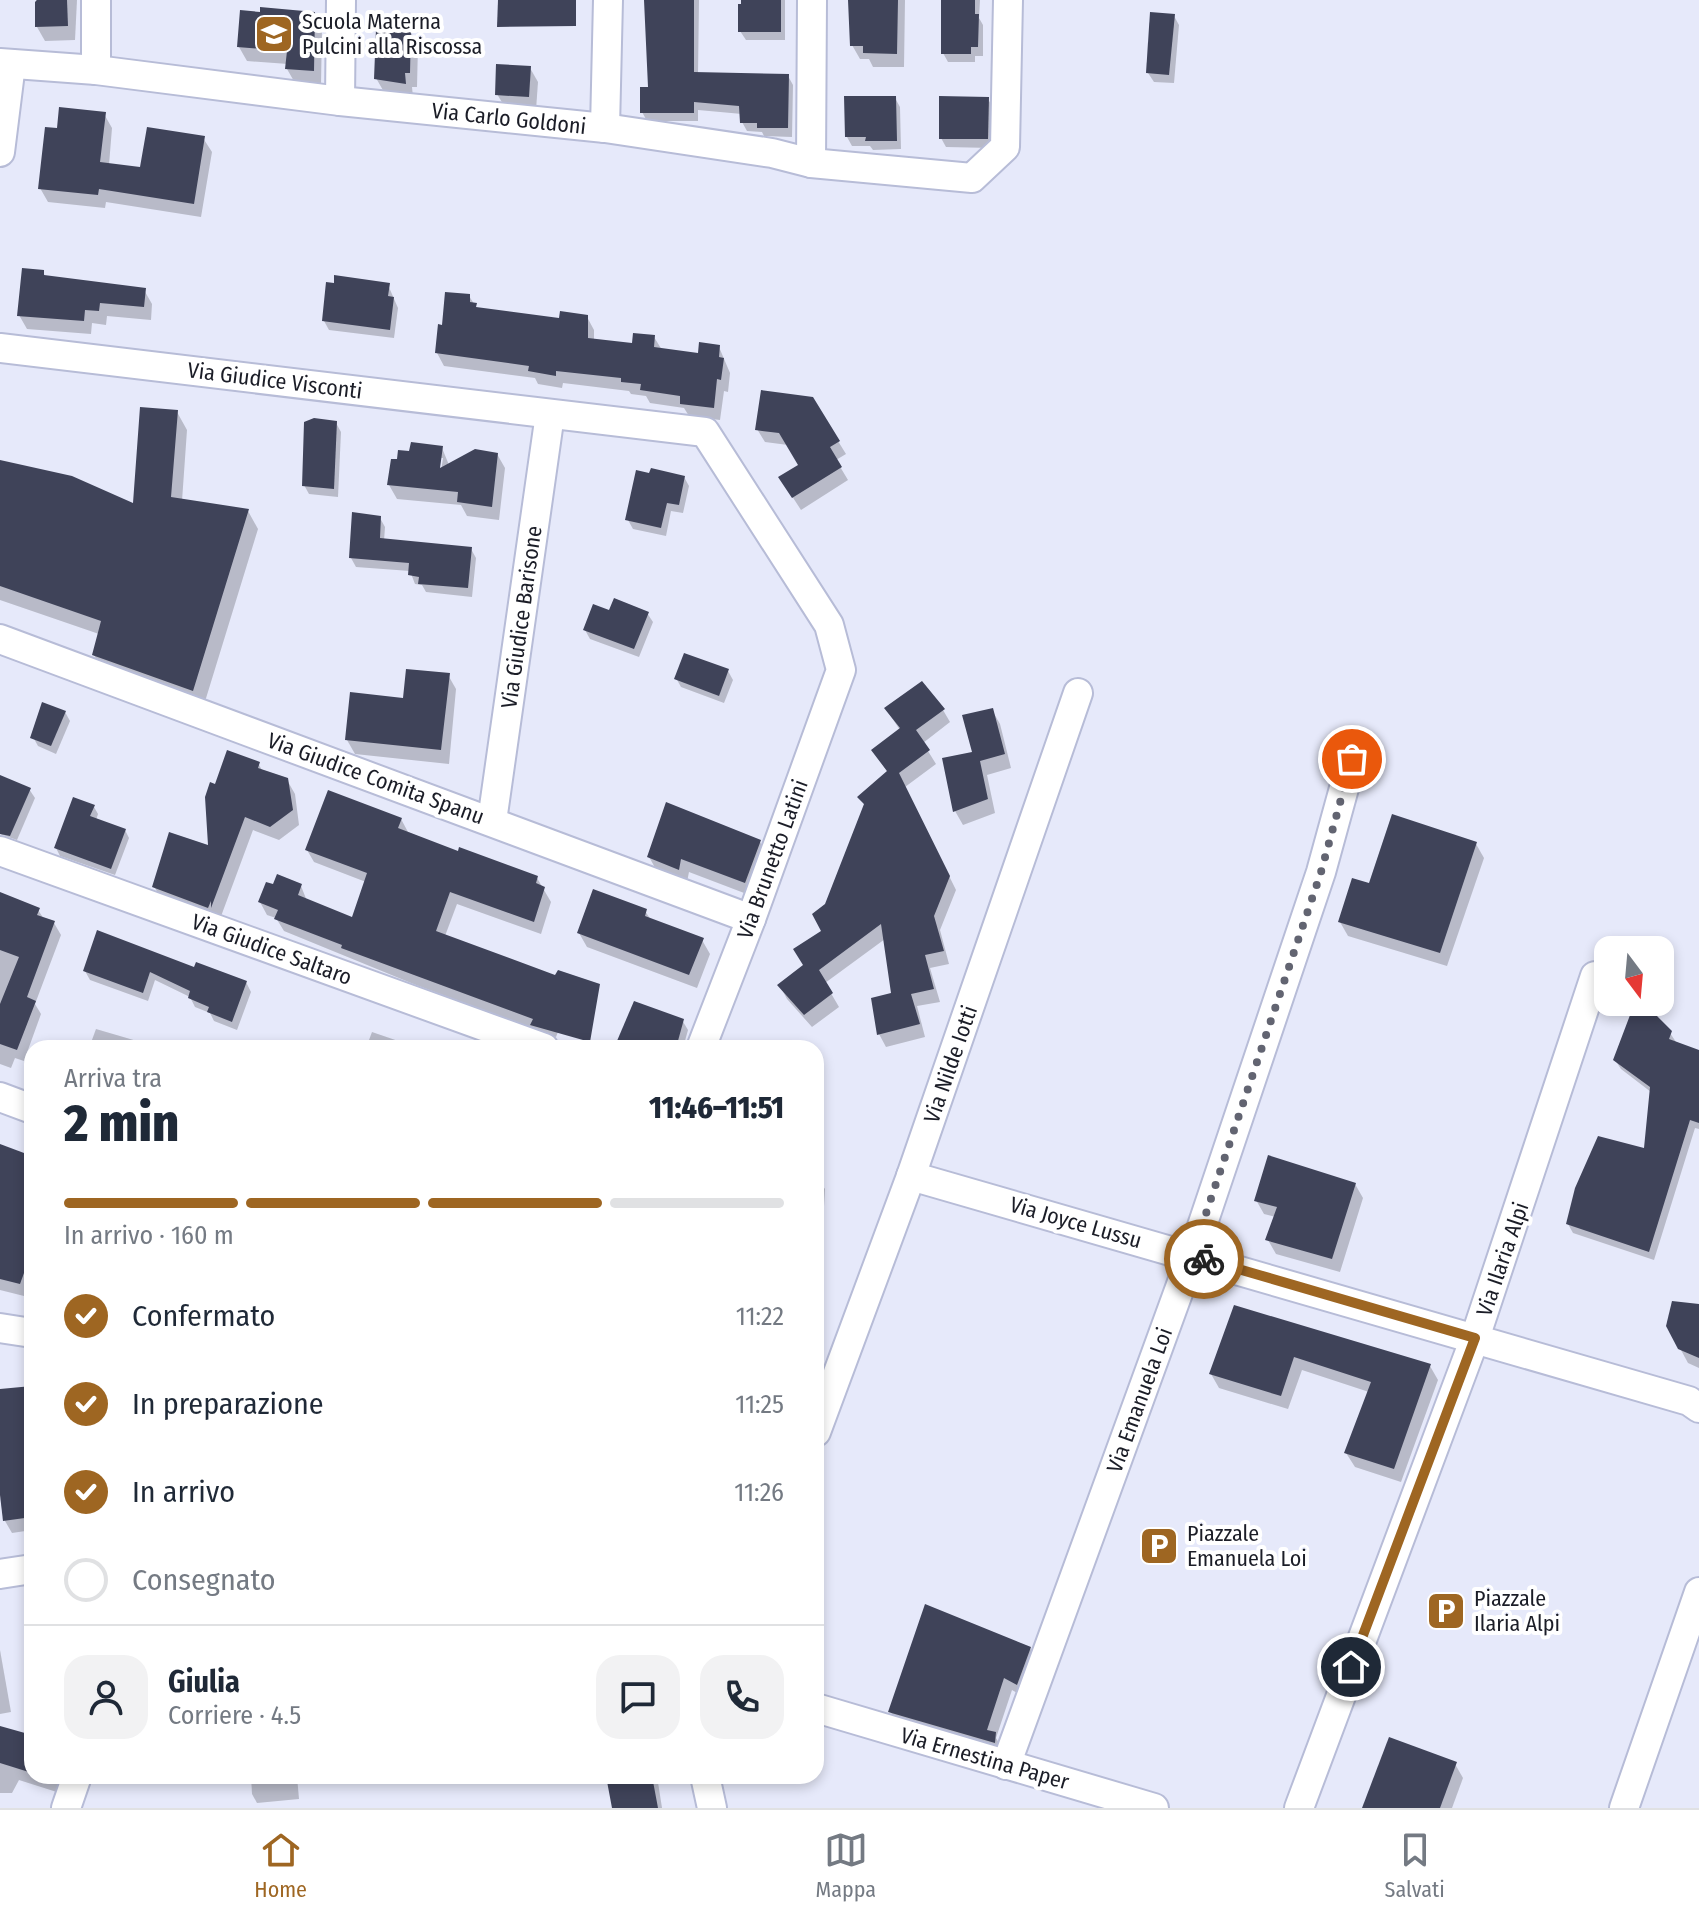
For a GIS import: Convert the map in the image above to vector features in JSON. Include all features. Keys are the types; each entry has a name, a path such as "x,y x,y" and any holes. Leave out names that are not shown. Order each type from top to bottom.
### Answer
{"street":[{"path":"96,0 96,70"},
{"path":"340,101 341,0"},
{"path":"605,128 608,0"},
{"path":"811,163 812,0"},
{"name":"Via Carlo Goldoni","path":"6,63 96,70 340,101 605,128 772,153 811,163 972,178 1005,147 1008,0"},
{"path":"0,152 6,63"},
{"name":"Via Giudice Visconti","path":"0,348 705,432 829,625 841,670"},
{"name":"Via Giudice Barisone","path":"492,821 550,414"},
{"name":"Via Giudice Comita Spanu","path":"0,639 751,919"},
{"name":"Via Brunetto Latini","path":"704,1040 841,670"},
{"name":"Via Nilde Iotti","path":"824,1410 911,1176 1078,693"},
{"name":"Via Emanuela Loi","path":"1006,1765 1192,1255 1321,872 1352,759"},
{"name":"Via Giudice Saltaro","path":"0,851 522,1040"},
{"name":"Via Ilaria Alpi","path":"1299,1808 1475,1338 1594,979"},
{"path":"0,1097 24,1106"},
{"name":"Via Joyce Lussu","path":"911,1176 1689,1401 1699,1408"},
{"path":"0,1328 24,1332"},
{"path":"0,1574 24,1570"},
{"path":"1624,1808 1699,1592"},
{"name":"Via Ernestina Paper","path":"824,1710 1154,1808"},
{"path":"66,1808 74,1784"},
{"path":"707,1784 712,1808"},
{"path":"719,1808 724,1784"}],"building":[{"path":"37,0 67,0 68,26 35,27"},
{"path":"498,0 576,0 576,26 497,27"},
{"path":"644,0 694,0 694,72 789,74 788,128 757,128 757,123 740,123 739,106 694,102 694,113 640,113 640,87 648,87"},
{"path":"741,0 781,0 781,32 738,32 738,4"},
{"path":"848,0 898,0 897,54 863,53 863,46 850,46"},
{"path":"941,0 975,0 975,14 979,14 978,47 971,47 971,54 941,54"},
{"path":"260,7 315,12 314,71 285,69 287,51 237,47 240,10 260,12"},
{"path":"1150,12 1175,14 1169,75 1146,73"},
{"path":"376,29 411,29 410,73 405,73 406,84 374,79"},
{"path":"496,64 531,66 529,97 495,95"},
{"path":"844,96 896,96 897,141 865,141 866,137 845,137"},
{"path":"939,96 989,97 988,139 939,139"},
{"path":"59,107 106,112 100,162 140,167 147,127 205,136 194,204 99,189 98,195 38,189 45,127 57,128"},
{"path":"22,268 44,270 44,275 146,288 144,307 100,303 99,311 85,310 84,321 17,316"},
{"path":"334,275 390,283 388,296 394,297 390,330 322,321 326,282 334,283"},
{"path":"445,292 470,294 470,302 477,303 476,307 559,318 560,311 588,315 588,338 632,343 633,333 655,335 654,347 698,353 699,342 720,345 719,357 724,358 721,380 717,379 714,408 680,404 680,396 640,390 641,384 621,382 621,378 556,371 556,376 528,371 529,366 435,353"},
{"path":"761,390 813,397 840,441 830,447 842,467 792,498 778,477 798,465 779,433 755,430"},
{"path":"140,407 178,410 171,497 249,509 193,691 92,655 101,621 0,586 0,460 72,476 133,503"},
{"path":"314,418 337,421 334,489 302,486 304,422"},
{"path":"411,442 443,446 440,468 475,449 498,453 492,507 457,502 458,492 387,485 391,459 397,459 398,450 409,451"},
{"path":"651,468 685,476 679,505 667,503 661,528 625,520 636,470 649,473"},
{"path":"352,512 381,516 380,538 472,547 468,588 418,584 419,577 408,575 409,563 349,558"},
{"path":"614,598 649,612 634,649 583,630 593,604 609,610"},
{"path":"684,653 729,669 719,696 674,679"},
{"path":"406,669 450,673 441,750 345,740 350,692 403,698"},
{"path":"922,681 945,709 916,730 930,750 899,773 950,876 934,916 944,951 925,955 934,989 911,994 920,1024 877,1035 871,998 891,993 881,924 819,970 833,993 804,1015 777,985 803,965 793,949 821,931 812,914 825,904 864,804 857,797 887,771 871,750 900,728 884,708"},
{"path":"42,702 66,711 51,746 30,738"},
{"path":"993,708 1005,754 980,761 988,799 953,812 942,758 972,752 962,715"},
{"path":"227,750 260,762 258,768 288,778 293,810 270,827 245,817 211,908 211,901 208,908 152,887 169,832 208,845 205,797 210,782 215,784"},
{"path":"0,775 31,788 10,836 0,834"},
{"path":"328,790 402,818 398,828 538,876 536,883 545,887 534,922 450,892 436,931 555,975 558,970 600,984 590,1040 530,1025 533,1019 341,948 342,945 274,919 278,910 258,902 266,882 273,884 277,874 302,884 298,895 352,917 367,873 305,850"},
{"path":"73,797 95,805 90,816 126,829 111,869 54,848"},
{"path":"666,802 761,840 745,883 681,859 679,870 647,857"},
{"path":"1392,814 1477,842 1440,953 1338,922 1352,878 1369,883"},
{"path":"593,889 647,909 645,916 704,938 689,975 577,933"},
{"path":"0,892 40,908 37,915 55,921 27,997 36,1001 17,1050 0,1044 0,1004 19,957 0,950"},
{"path":"97,930 194,967 196,962 247,981 232,1022 207,1012 209,1007 188,998 190,991 150,972 143,993 83,971"},
{"path":"634,1001 684,1019 678,1040 617,1040"},
{"path":"1630,1016 1657,1016 1672,1031 1669,1039 1699,1050 1699,1123 1690,1120 1649,1252 1566,1224 1575,1188 1598,1136 1644,1148 1650,1087 1613,1060"},
{"path":"0,1144 24,1153 24,1273 20,1284 0,1279"},
{"path":"1268,1155 1356,1183 1332,1259 1265,1240 1277,1207 1254,1201"},
{"path":"1672,1301 1699,1304 1699,1358 1678,1349 1666,1326"},
{"path":"1234,1305 1431,1364 1394,1469 1344,1453 1371,1382 1294,1357 1281,1396 1209,1374"},
{"path":"24,1387 24,1518 3,1521 0,1495 0,1389"},
{"path":"925,1604 1031,1647 1017,1685 1004,1678 987,1730 996,1732 995,1743 888,1712"},
{"path":"0,1726 24,1733 24,1770 0,1763"},
{"path":"1389,1737 1457,1762 1440,1808 1362,1808"},
{"path":"608,1784 654,1784 658,1808 612,1808"}],"way so far":[{"path":"1204,1259 1192,1255 1321,872 1352,759"}],"place":[{"name":"Scuola Materna Pulcini alla Riscossa","path":"274,34"},
{"name":"Piazzale Emanuela Loi","path":"1159,1546"},
{"name":"Piazzale Ilaria Alpi","path":"1446,1611"}],"route":[{"path":"1204,1259 1475,1338 1351,1667"}]}
